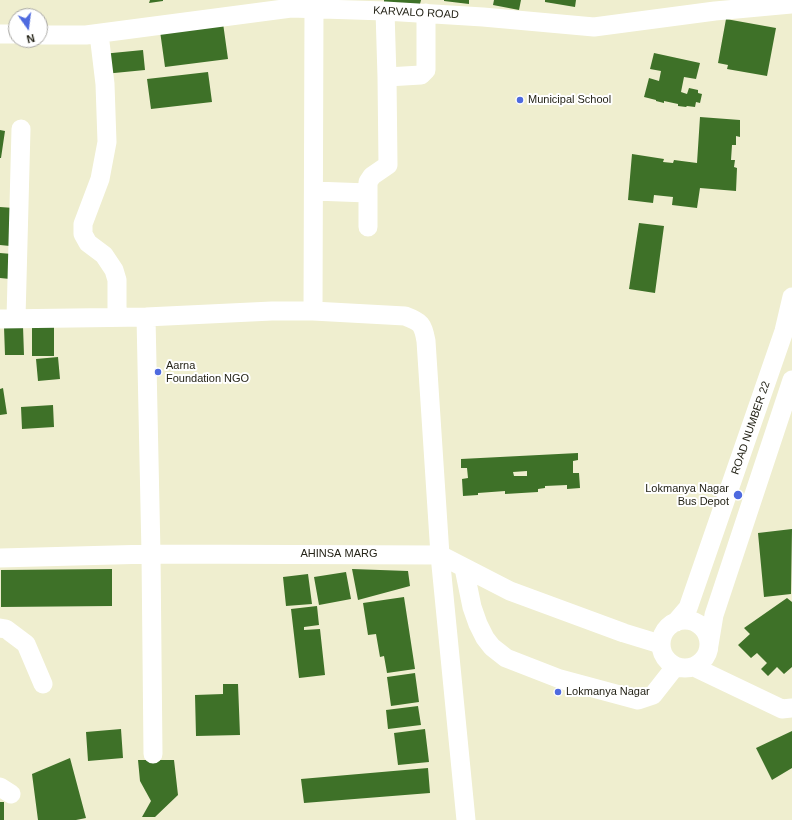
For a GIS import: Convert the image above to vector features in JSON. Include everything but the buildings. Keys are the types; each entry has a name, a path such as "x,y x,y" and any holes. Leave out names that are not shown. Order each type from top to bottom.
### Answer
{"street":[{"name":"KARVALO ROAD","path":"48,35 86,36 290,4 327,5 594,27 715,11 792,4"},
{"path":"314,311 314,192 327,5"},
{"path":"368,227 368,182 372,176 388,165 386,11"},
{"path":"387,77 421,76 426,70 426,13"},
{"path":"99,34 105,84 106,142 100,179 83,224 83,234 88,244 104,255 114,270 117,280 117,317"},
{"path":"21,129 8,318 146,317 272,311 314,311 405,316 421,324 424,330 427,349 440,555 466,820"},
{"path":"314,192 368,193"},
{"name":"ROAD NUMBER 22","path":"676,622 688,608 784,331 792,297"},
{"path":"146,317 151,554 153,754"},
{"path":"709,644 708,635 702,627 694,622 685,620 676,622 668,627 662,634 660,644 662,654 667,661 675,667 694,667 702,662 707,654 709,644 714,615 792,380"},
{"name":"AHINSA MARG","path":"0,558 151,554 440,555 510,591 624,633 660,644"},
{"path":"464,568 472,607 478,624 485,638 492,647 506,658 560,679 638,700 654,695 675,667"},
{"path":"0,628 6,628 26,644 43,684"},
{"path":"694,667 782,709 792,708"}],"place":[{"name":"Municipal School","path":"520,100"},
{"name":"Aarna Foundation NGO","path":"158,372"},
{"name":"Lokmanya Nagar Bus Depot","path":"738,495"},
{"name":"Lokmanya Nagar","path":"558,692"}]}
